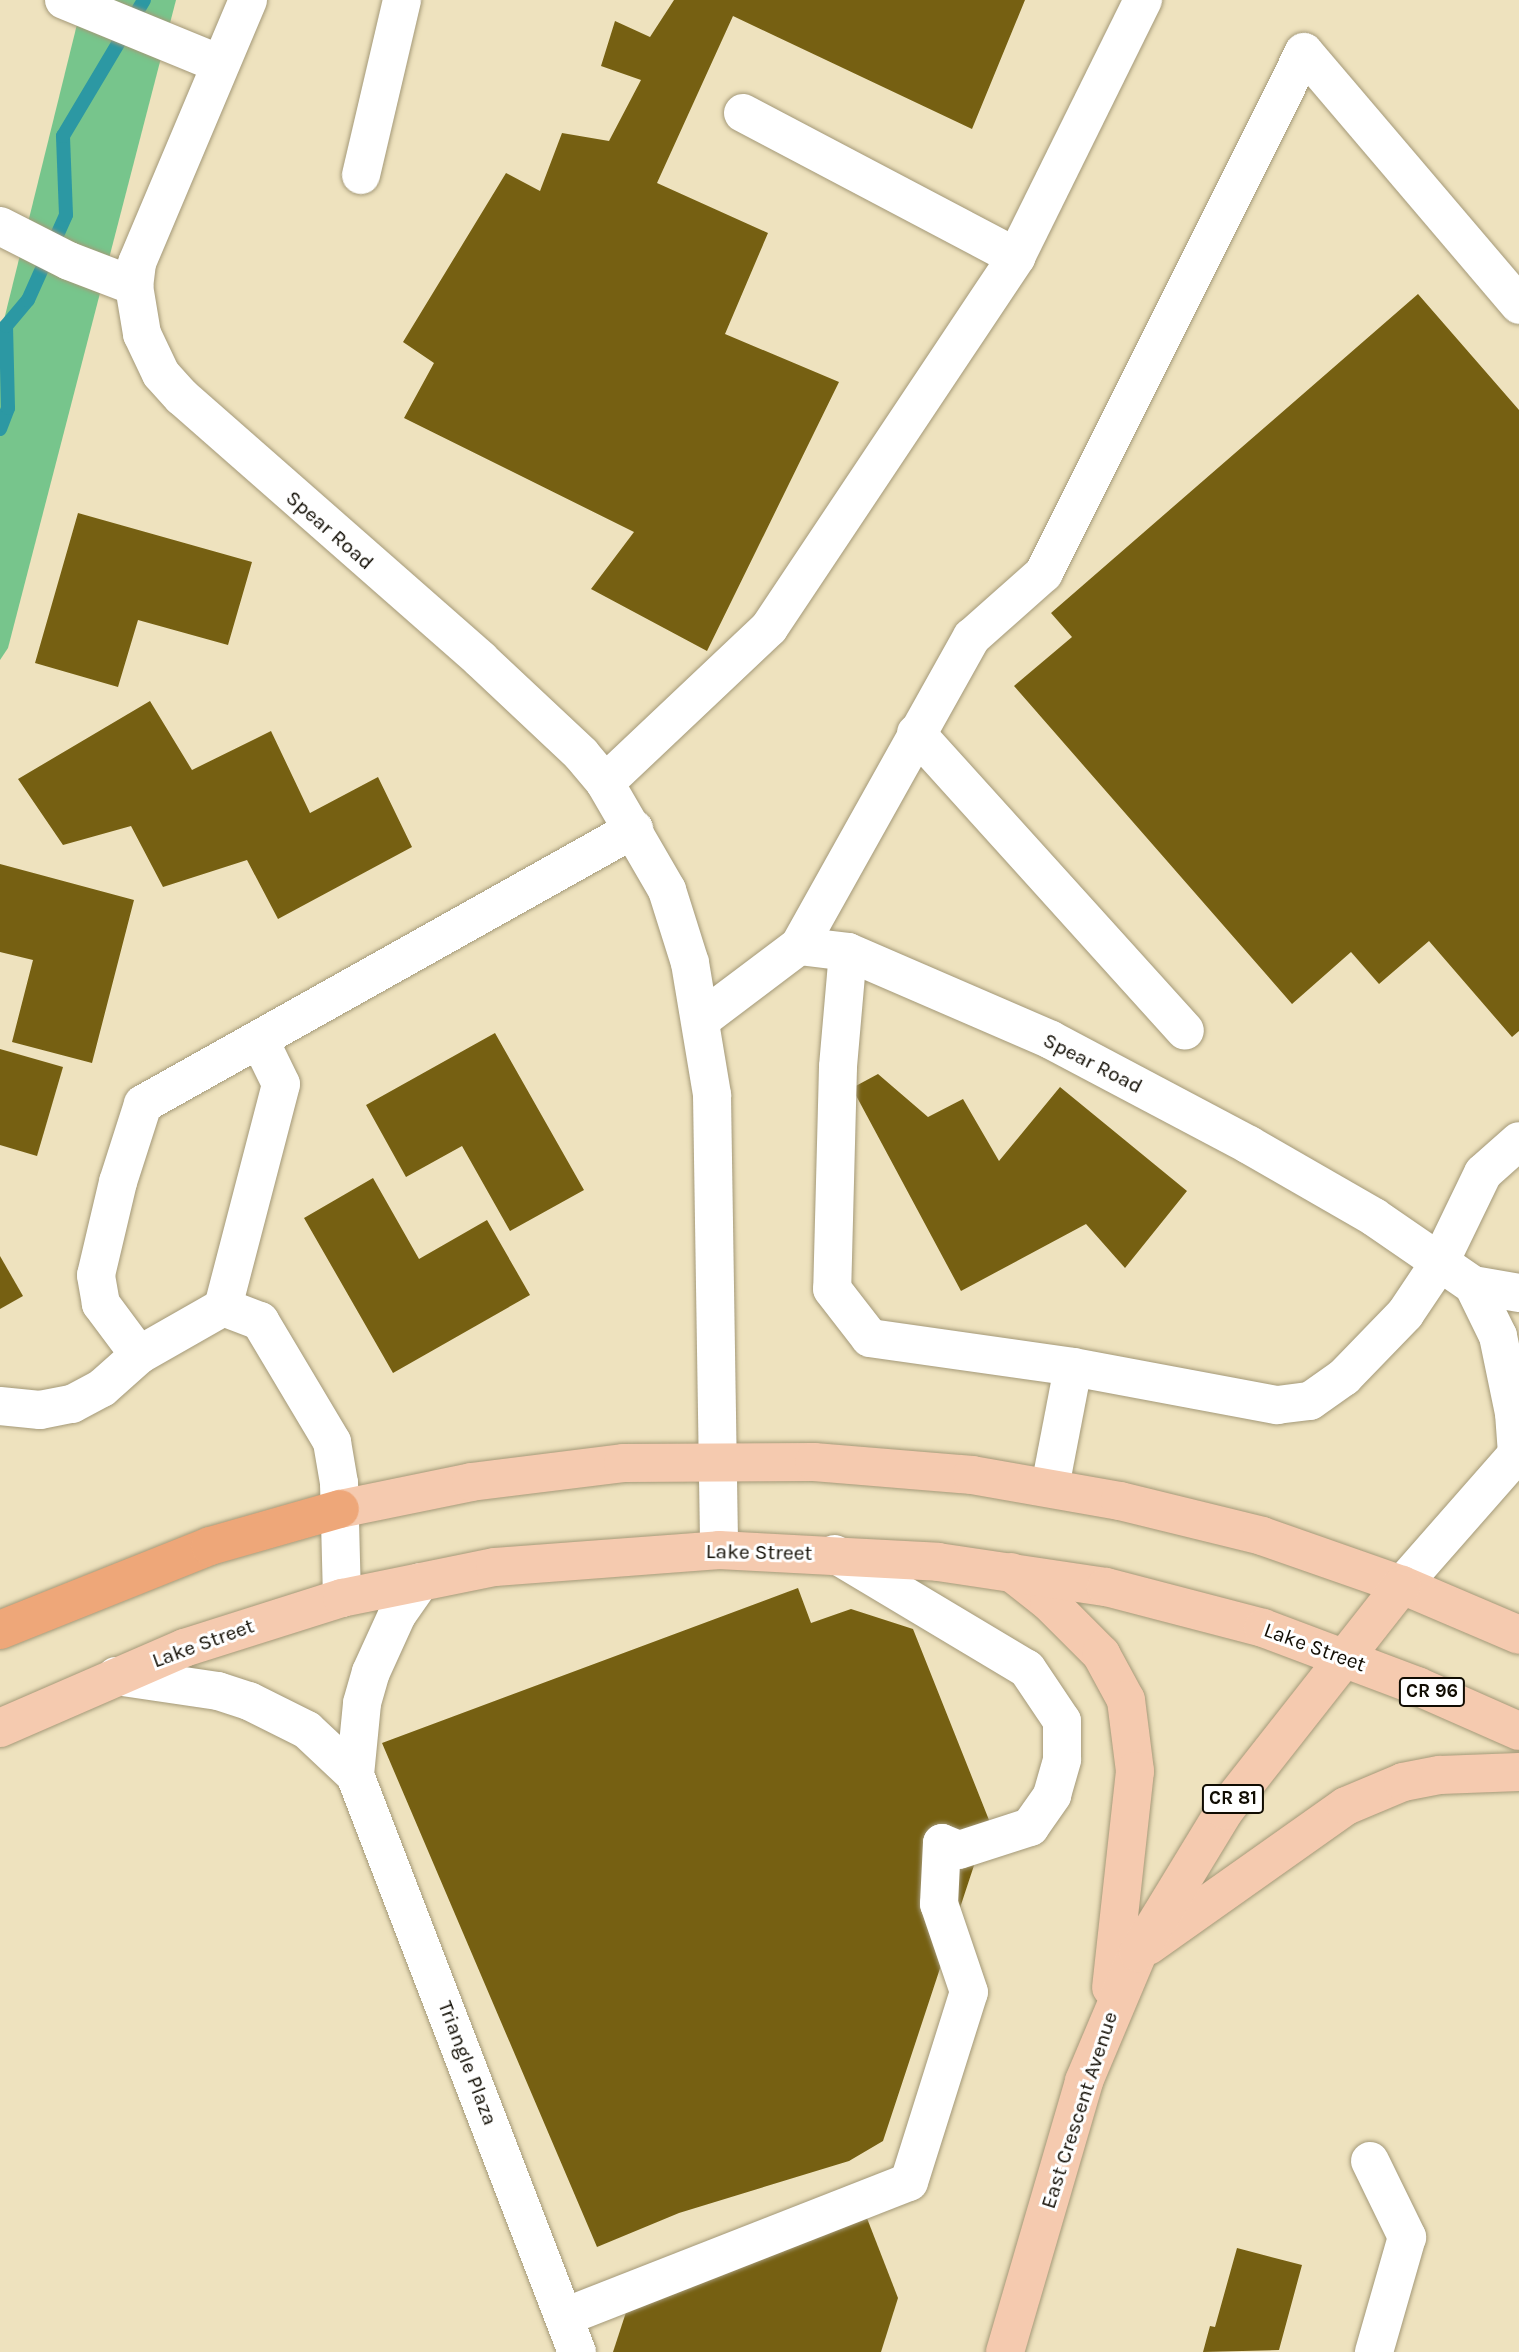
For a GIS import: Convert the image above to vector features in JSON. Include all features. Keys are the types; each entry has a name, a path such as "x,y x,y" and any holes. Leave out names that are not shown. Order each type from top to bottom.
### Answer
{"highway":[{"path":"0,1630 210,1546 341,1509"}],"main road":[{"path":"341,1509 402,1493 544,1470 718,1460 897,1467 1049,1487 1262,1536 1402,1585 1519,1635"},
{"name":"Lake Street","path":"0,1728 116,1676 196,1644 342,1598 420,1582 567,1558 719,1550 835,1554 1009,1570 1183,1606 1344,1657 1519,1731"},
{"path":"1009,1570 1049,1602 1101,1654 1116,1676 1133,1737 1133,1800 1107,2020"},
{"name":"East Crescent Avenue","path":"1005,2352 1063,2147 1107,2020 1138,1953 1225,1810 1402,1585"},
{"path":"1138,1953 1346,1806 1403,1782 1440,1775 1519,1772"}],"street":[{"name":"Spear Road","path":"248,0 146,238 134,286 142,334 161,374 182,397 480,659 605,782 667,890 690,962 702,1020 712,1095 719,1550"},
{"path":"361,176 402,0"},
{"path":"605,782 769,628 1016,257 1143,0"},
{"path":"80,6 220,64"},
{"path":"702,1020 799,946 972,637 1044,573 1304,52 1519,305"},
{"path":"743,113 1016,257"},
{"path":"0,226 69,261 134,286"},
{"path":"916,733 1185,1031"},
{"path":"139,1355 101,1304 96,1275 118,1182 143,1104 260,1041 634,829"},
{"name":"Spear Road","path":"799,946 848,952 1074,1052 1318,1182 1474,1285"},
{"path":"848,952 838,1067 832,1289 870,1338 1073,1367 1277,1405 1310,1401 1344,1377 1405,1314 1440,1262 1483,1174 1519,1141"},
{"path":"0,1406 40,1410 72,1404 102,1388 139,1355 223,1307 281,1084 260,1041"},
{"path":"1474,1285 1519,1293"},
{"path":"1474,1285 1498,1336 1513,1402 1518,1453"},
{"path":"223,1307 260,1321 332,1442 341,1509 342,1598"},
{"path":"1049,1487 1073,1367"},
{"name":"East Crescent Avenue","path":"1402,1585 1447,1528 1518,1453"},
{"path":"572,2334 909,2182 969,1992 939,1904 942,1843 960,1850 986,1844 1030,1827 1052,1795 1062,1759 1062,1721 1027,1669 835,1554"},
{"name":"Triangle Plaza","path":"355,1775 362,1703 371,1672 397,1615 420,1582"},
{"name":"Triangle Plaza","path":"116,1676 218,1691 249,1701 307,1730 355,1775 572,2334"},
{"path":"1370,2161 1407,2237 1374,2352"}],"green space":[{"path":"83,0 176,0 8,648 0,660 0,336"}],"building":[{"path":"674,0 1025,0 972,129 733,16 657,183 768,233 725,334 839,382 707,651 591,589 634,532 404,418 434,363 403,342 506,173 540,191 562,133 609,141 641,80 601,66 615,21 650,37"},
{"path":"1418,294 1519,410 1519,1031 1512,1037 1429,941 1379,984 1351,952 1292,1004 1014,686 1072,637 1051,613"},
{"path":"78,513 252,562 228,645 138,620 118,687 35,663"},
{"path":"150,701 192,770 271,731 310,813 378,777 412,847 278,919 247,860 163,887 131,826 63,845 18,779"},
{"path":"0,864 134,900 92,1063 12,1042 33,960 0,952"},
{"path":"495,1033 584,1190 510,1231 462,1146 406,1177 366,1105"},
{"path":"0,1049 63,1067 37,1156 0,1145"},
{"path":"878,1074 928,1117 963,1099 999,1161 1060,1087 1187,1191 1125,1268 1086,1224 961,1291 852,1088"},
{"path":"373,1178 419,1259 487,1220 530,1295 393,1373 304,1218"},
{"path":"0,1256 23,1296 0,1309"},
{"path":"798,1588 811,1623 851,1609 913,1629 989,1820 883,2141 849,2161 679,2213 597,2247 382,1743"},
{"path":"863,2208 898,2298 881,2352 613,2352 630,2300"},
{"path":"1237,2248 1302,2265 1279,2350 1203,2352 1210,2326 1215,2327"}],"waterway":[{"path":"0,429 8,408 6,326 28,300 66,215 63,136 144,0"}]}
